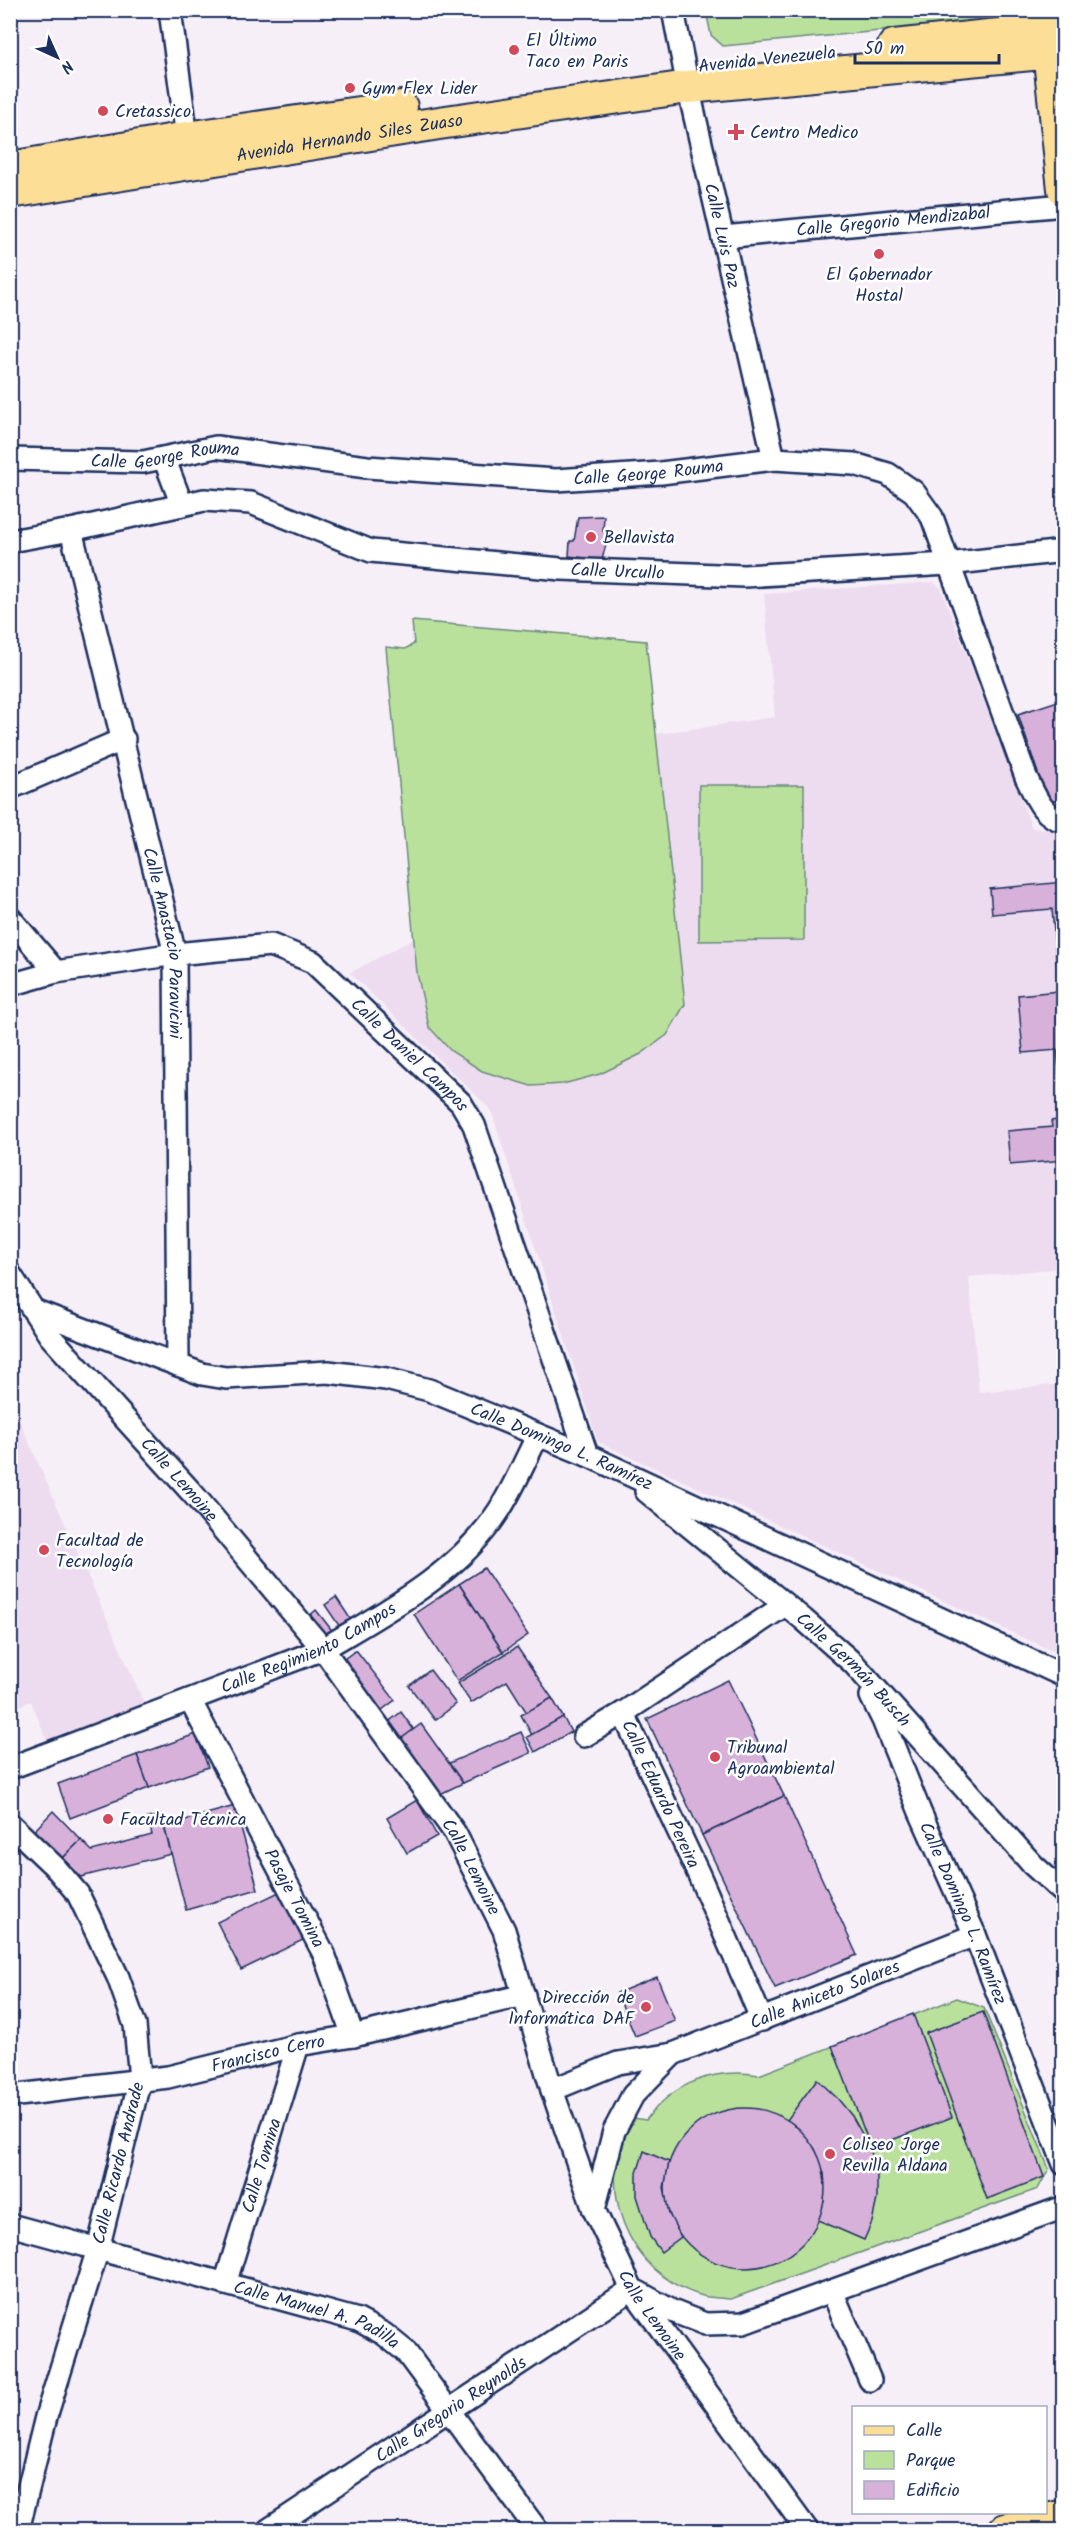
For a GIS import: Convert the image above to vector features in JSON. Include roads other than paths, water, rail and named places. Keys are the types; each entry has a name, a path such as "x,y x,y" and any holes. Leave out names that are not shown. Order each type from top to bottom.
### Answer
{"main road":[{"name":"Avenida Venezuela","path":"686,77 1056,41"},
{"path":"1056,41 1064,189"},
{"name":"Avenida Hernando Siles Zuaso","path":"10,168 192,150 686,77"},
{"name":"Avenida Hernando Siles Zuaso","path":"10,192 192,150"},
{"path":"1005,2530 1064,2516"}],"street":[{"path":"170,10 192,150"},
{"name":"Calle Luis Paz","path":"673,10 686,77 774,459"},
{"name":"Calle Gregorio Mendizabal","path":"723,237 1064,205"},
{"name":"Calle George Rouma","path":"10,459 143,462 216,447 367,467 556,480 661,473 774,459 854,464 888,474 914,492 932,517 1036,800 1048,814 1064,821"},
{"path":"164,458 182,505"},
{"name":"Calle Urcullo","path":"10,541 71,530 204,500 251,503 371,551 561,569 744,576 948,564 1064,551"},
{"name":"Calle Anastacio Paravicini","path":"71,530 175,954 178,1365"},
{"path":"10,788 124,739"},
{"path":"10,918 56,972"},
{"name":"Calle Daniel Campos","path":"10,985 56,972 175,954 271,945 313,962 461,1103 474,1125 587,1455"},
{"name":"Calle Lemoine","path":"10,1274 22,1302 50,1336 194,1495 323,1649 455,1833 504,1930 552,2090 594,2211 632,2289 807,2530"},
{"name":"Calle Domingo L. Ramírez","path":"22,1302 202,1374 226,1378 328,1372 386,1379 429,1390 587,1455 1064,1676"},
{"name":"Calle Regimiento Campos","path":"10,1768 323,1649 435,1578 473,1544 498,1512 538,1435"},
{"name":"Calle Germán Busch","path":"622,1472 854,1664 1033,1865 1064,1893"},
{"name":"Calle Eduardo Pereira","path":"762,2020 699,1875 623,1713 785,1605"},
{"name":"Calle Domingo L. Ramírez","path":"854,1664 884,1720 920,1812 975,1935 1064,2164"},
{"name":"Pasaje Tomina","path":"190,1700 324,1954 353,2036"},
{"path":"584,1736 623,1713"},
{"name":"Calle Ricardo Andrade","path":"10,1824 55,1867 82,1904 118,1977 135,2025 140,2079 98,2249 46,2417 18,2530"},
{"name":"Calle Aniceto Solares","path":"552,2090 618,2063 673,2054 975,1935"},
{"name":"Francisco Cerro","path":"10,2096 168,2077 298,2045 353,2036 524,1995"},
{"name":"Calle Tomina","path":"225,2284 298,2045"},
{"name":"Calle Aniceto Solares","path":"594,2211 614,2131 633,2095 673,2054"},
{"path":"632,2289 672,2311 705,2324 743,2323 1064,2206"},
{"name":"Calle Manuel A. Padilla","path":"10,2225 358,2320 384,2334 405,2351 537,2530"},
{"name":"Calle Gregorio Reynolds","path":"268,2530 632,2289"},
{"path":"832,2290 870,2379"}],"place":[{"name":"El Último Taco en Paris","path":"514,50"},
{"name":"Gym Flex Lider","path":"350,88"},
{"name":"Cretassico","path":"103,111"},
{"name":"Centro Medico","path":"736,132"},
{"name":"El Gobernador Hostal","path":"879,254"},
{"name":"Bellavista","path":"591,537"},
{"name":"Facultad de Tecnología","path":"44,1550"},
{"name":"Tribunal Agroambiental","path":"715,1757"},
{"name":"Facultad Técnica","path":"108,1819"},
{"name":"Dirección de Informática DAF","path":"646,2007"},
{"name":"Coliseo Jorge Revilla Aldana","path":"830,2154"}]}
